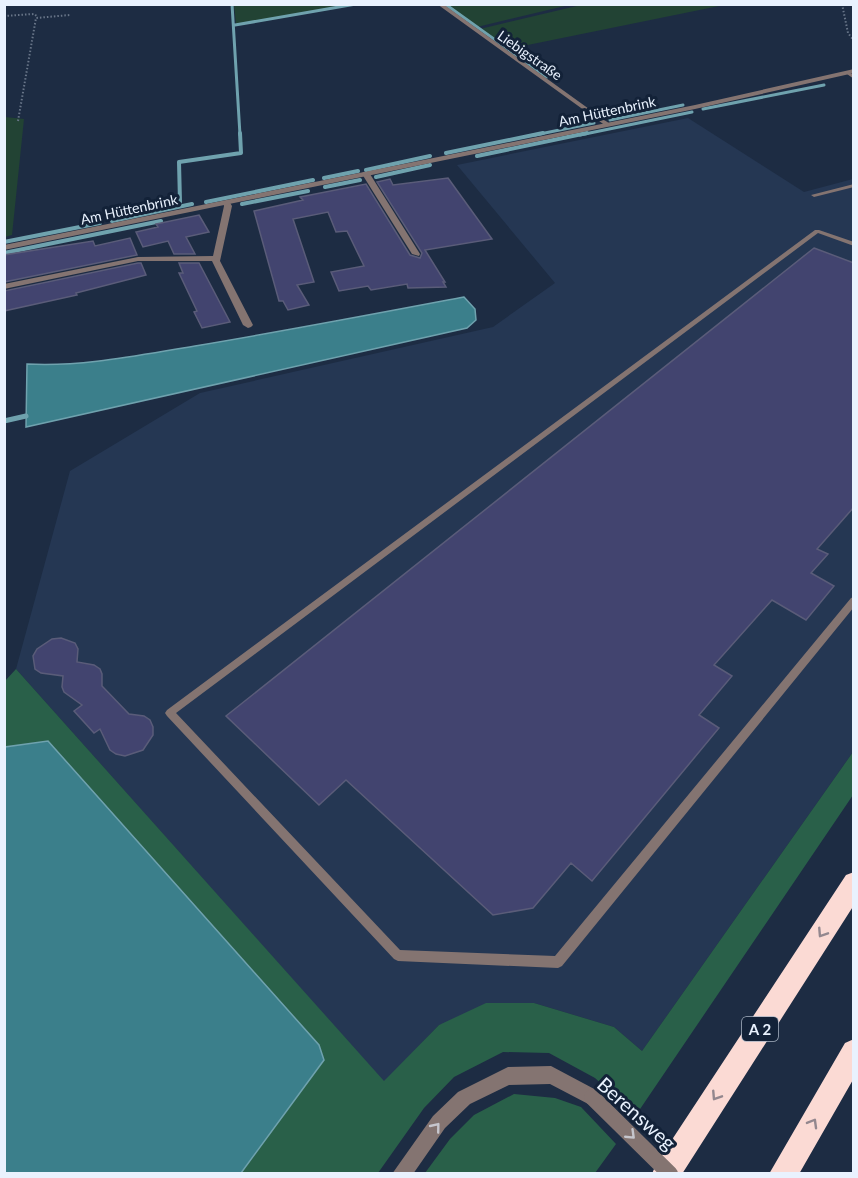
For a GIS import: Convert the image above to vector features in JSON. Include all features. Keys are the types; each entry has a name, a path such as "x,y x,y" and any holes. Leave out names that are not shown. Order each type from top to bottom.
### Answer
{"highway":[{"name":"A 2","path":"668,1173 854,883"},
{"path":"783,1173 854,1052"}],"street":[{"name":"Liebigstraße","path":"439,4 608,125"},
{"name":"Am Hüttenbrink","path":"4,248 106,223 199,204 226,203 318,180 608,125 852,74"},
{"path":"363,171 416,254"},
{"path":"226,203 228,206 216,261 248,325"},
{"path":"4,287 138,258 217,258"},
{"name":"Berensweg","path":"401,1173 439,1122 465,1098 508,1076 551,1075 592,1097 668,1173"}],"lane":[{"path":"814,195 854,185"},
{"path":"854,244 818,231 170,713 398,955 558,962 854,600"}],"path":[{"path":"842,4 848,33 854,41"},
{"path":"4,16 70,15"},
{"path":"18,121 36,18 39,17"}],"shaded area":[{"path":"234,4 351,4 351,5 236,24"},
{"path":"446,5 569,5 477,27"},
{"path":"581,5 724,5 508,49 480,29"},
{"path":"5,117 24,119 12,235 5,237"},
{"path":"688,118 804,192 853,179 853,752 642,1051 614,1027 534,1003 439,1025 384,1082 16,669 70,471 200,393 493,327 555,283 457,165"},
{"path":"464,297 475,309 476,320 467,328 26,427 27,364 69,364 132,356"},
{"path":"16,669 384,1081 439,1025 486,1003 534,1003 614,1027 642,1051 853,752 853,795 636,1115 595,1078 549,1053 503,1052 454,1077 424,1108 378,1173 241,1173 323,1060 48,741 5,747 5,681"},
{"path":"48,741 319,1045 324,1060 241,1173 5,1173 5,747"},
{"path":"514,1094 555,1098 581,1107 616,1144 595,1173 425,1173 450,1139 474,1115"}],"building":[{"path":"448,178 492,239 425,250 446,287 408,288 407,284 371,290 368,286 339,291 331,272 364,266 347,231 336,232 328,212 293,219 314,282 297,285 309,305 288,310 283,301 279,301 254,211 303,200 300,197 366,184 410,255 420,258 422,253 377,182 390,179 393,185"},
{"path":"199,215 209,232 186,237 195,254 174,254 168,241 143,247 136,232 158,227 156,224"},
{"path":"130,238 137,255 4,282 4,255 93,241 95,246"},
{"path":"814,248 854,263 854,507 817,549 828,554 811,573 834,586 806,620 772,600 714,665 732,676 699,715 719,728 592,881 571,863 533,908 493,915 346,780 319,805 226,716"},
{"path":"141,263 146,275 76,293 77,295 4,311 4,291"},
{"path":"179,263 199,263 230,322 202,328 194,312 197,311 179,273 183,273"},
{"path":"61,638 75,643 78,649 77,662 94,665 100,669 102,686 129,714 144,716 150,720 153,735 143,750 125,756 110,750 100,729 94,733 74,711 82,705 64,692 63,676 41,673 35,669 33,656 37,649 52,639"}],"waterway":[{"path":"232,4 240,135"},
{"path":"235,25 356,4"},
{"path":"445,4 547,77"},
{"path":"703,109 824,85"},
{"path":"610,120 683,105"},
{"path":"580,135 692,112"},
{"path":"535,135 594,123"},
{"path":"180,202 179,162 241,153 240,133"},
{"path":"446,153 543,133"},
{"path":"477,156 587,133"},
{"path":"366,170 430,156"},
{"path":"376,177 430,165"},
{"path":"324,178 358,171"},
{"path":"206,202 313,180"},
{"path":"325,187 360,180"},
{"path":"242,204 308,191"},
{"path":"112,221 192,204"},
{"path":"4,253 161,221"},
{"path":"4,242 100,223"},
{"path":"4,421 26,416"}]}
